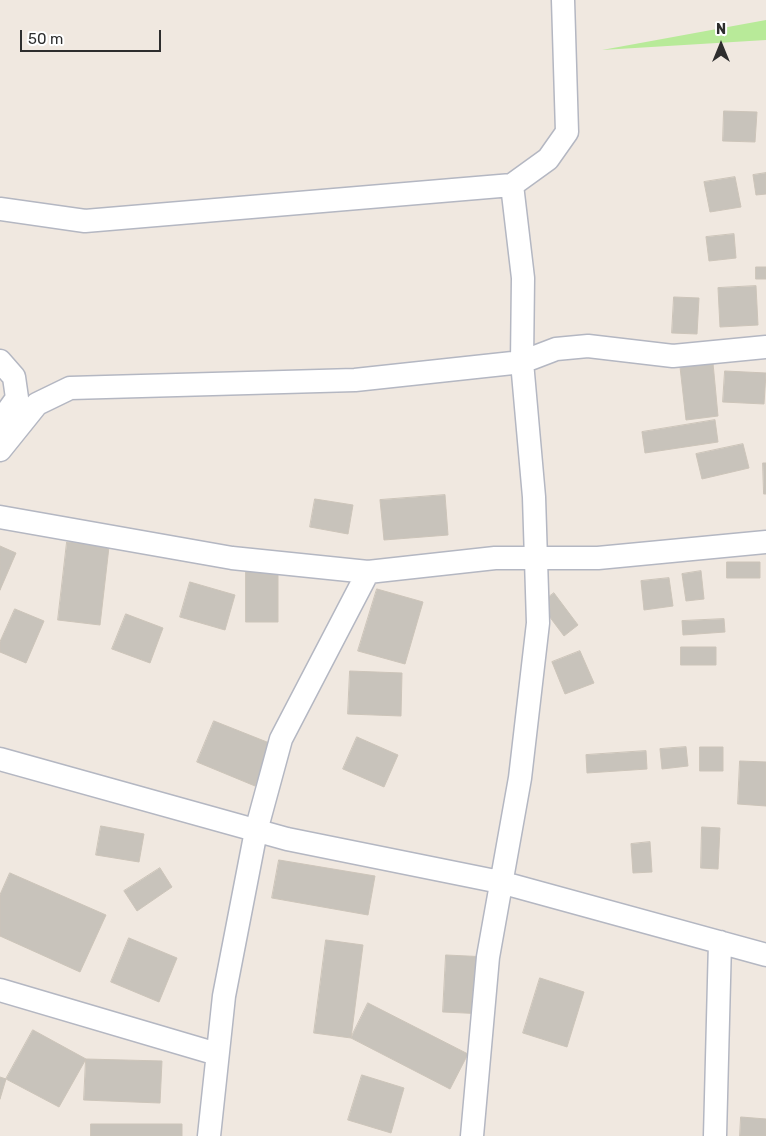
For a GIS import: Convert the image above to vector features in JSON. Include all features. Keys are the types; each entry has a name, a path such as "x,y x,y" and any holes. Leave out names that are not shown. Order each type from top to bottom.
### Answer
{"street":[{"path":"0,209 85,221 512,185 548,159 567,132 563,0"},
{"path":"472,1136 488,957 520,778 538,623 534,497 522,362 523,278 512,185"},
{"path":"0,450 37,404 70,388 355,380 522,362 556,349 588,346 673,356 766,347"},
{"path":"0,361 14,377 17,398 0,422"},
{"path":"0,517 232,558 368,572 495,558 598,558 766,542"},
{"path":"209,1136 224,996 256,831 281,739 368,572"},
{"path":"0,759 287,839 500,882 766,955"},
{"path":"715,1136 720,942"},
{"path":"0,990 217,1054"}],"green space":[{"path":"766,20 766,40 602,50"}],"building":[{"path":"724,111 757,112 755,142 723,141"},
{"path":"766,173 766,194 756,195 753,175"},
{"path":"735,177 741,207 710,212 704,182"},
{"path":"734,234 736,258 709,261 706,237"},
{"path":"756,267 766,267 766,279 756,279"},
{"path":"756,286 758,325 720,327 718,288"},
{"path":"674,297 699,298 697,334 672,333"},
{"path":"713,363 718,416 686,420 680,367"},
{"path":"725,371 766,373 764,404 723,402"},
{"path":"715,420 718,442 645,453 642,432"},
{"path":"743,444 749,468 702,479 696,454"},
{"path":"763,463 766,463 766,494 764,494"},
{"path":"445,495 448,535 384,540 380,500"},
{"path":"315,499 353,505 348,534 310,527"},
{"path":"67,542 109,547 100,625 58,620"},
{"path":"0,546 16,553 0,590"},
{"path":"727,562 760,562 760,578 727,578"},
{"path":"246,569 278,569 278,622 246,622"},
{"path":"701,571 704,599 686,601 682,574"},
{"path":"669,578 673,606 644,610 641,581"},
{"path":"190,582 235,595 225,630 180,617"},
{"path":"377,589 423,602 405,664 358,651"},
{"path":"554,593 578,625 564,636 540,604"},
{"path":"15,609 44,621 26,663 0,652 0,642"},
{"path":"126,614 163,628 150,663 112,649"},
{"path":"724,619 725,632 683,635 682,621"},
{"path":"681,647 716,647 716,665 681,665"},
{"path":"580,651 594,683 565,694 552,662"},
{"path":"350,671 402,673 401,716 348,714"},
{"path":"214,721 272,744 255,786 197,762"},
{"path":"357,737 398,755 384,787 343,769"},
{"path":"686,747 688,766 662,769 660,749"},
{"path":"700,747 723,747 723,771 700,771"},
{"path":"646,751 647,769 587,773 586,755"},
{"path":"740,761 766,762 766,806 738,804"},
{"path":"101,826 144,834 139,862 96,855"},
{"path":"702,827 720,828 718,869 701,868"},
{"path":"650,842 652,872 633,873 631,844"},
{"path":"279,860 375,876 368,915 272,898"},
{"path":"160,868 172,887 137,911 124,891"},
{"path":"10,873 106,915 80,972 0,936 0,895"},
{"path":"129,938 177,958 159,1002 111,982"},
{"path":"326,940 363,945 351,1038 314,1033"},
{"path":"446,955 488,957 486,1014 443,1012"},
{"path":"540,978 584,992 567,1047 523,1033"},
{"path":"368,1003 468,1054 450,1089 351,1038"},
{"path":"33,1030 86,1059 59,1107 6,1079"},
{"path":"86,1059 162,1061 160,1103 84,1100"},
{"path":"362,1075 404,1088 391,1133 348,1120"},
{"path":"0,1077 6,1079 0,1099"},
{"path":"741,1117 766,1119 766,1136 740,1136"},
{"path":"91,1124 182,1124 182,1136 91,1136"}]}
